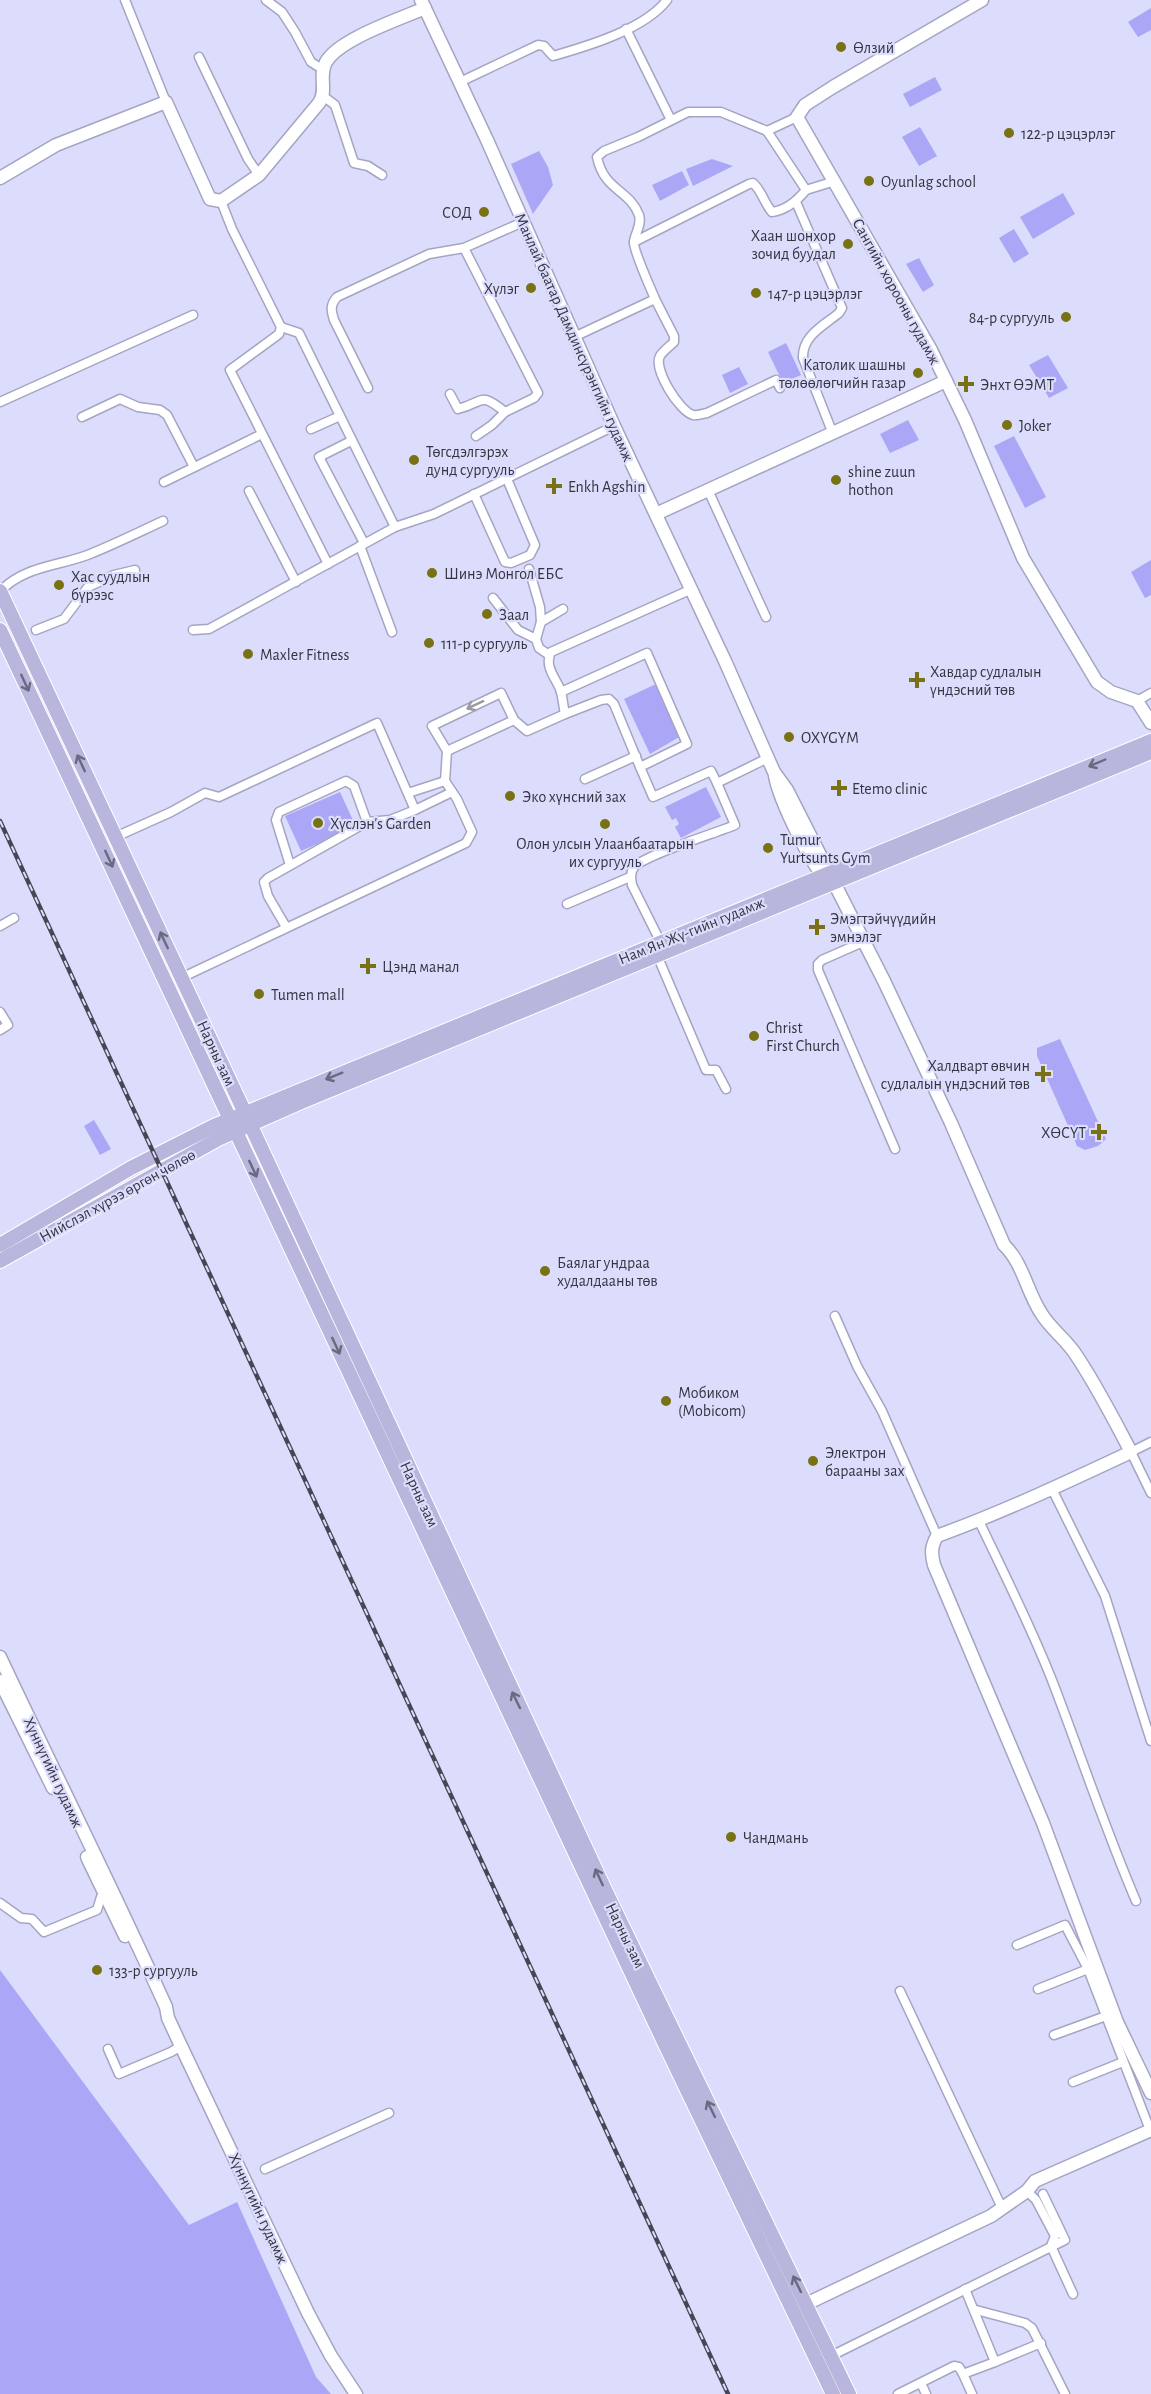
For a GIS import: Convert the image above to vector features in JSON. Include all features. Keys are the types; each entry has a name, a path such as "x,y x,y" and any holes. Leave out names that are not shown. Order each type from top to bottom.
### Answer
{"main road":[{"name":"Нарны зам","path":"0,591 248,1120 407,1481 661,2036 833,2394"},
{"name":"Нарны зам","path":"0,630 233,1126 849,2394"},
{"name":"Нам Ян Жү-гийн гудамж","path":"233,1126 302,1101 1151,741"},
{"name":"Нам Ян Жү-гийн гудамж","path":"829,878 1151,752"},
{"path":"84,806 92,806 97,799"},
{"name":"Нийслэл хүрээ өргөн чөлөө","path":"0,1245 130,1168 233,1126"},
{"name":"Нийслэл хүрээ өргөн чөлөө","path":"0,1261 220,1138 233,1126"}],"street":[{"path":"125,0 166,102 210,199 221,201 259,175 323,96 322,69 329,58 357,37 423,4"},
{"path":"266,0 282,12 310,62 322,69"},
{"path":"460,82 538,45 543,46 553,56 626,29 658,12 667,0"},
{"path":"767,131 797,117 805,105 833,87 982,0"},
{"name":"Манлай баатар Дамдинсүрэнгийн гудамж","path":"423,4 524,222 614,426 692,588 774,772 787,790 951,1124 1004,1245 1004,1254 1012,1271 1022,1289 1030,1295 1046,1320 1064,1338 1088,1374 1131,1452"},
{"path":"626,29 671,120"},
{"path":"199,57 248,159 259,175"},
{"path":"323,96 335,105 354,163 368,166 382,175"},
{"path":"0,177 56,145 166,102"},
{"path":"780,388 776,380 707,413 694,416 676,403 659,366 660,356 674,342 674,336 655,299 634,242 640,222 639,216 629,200 612,187 600,172 597,157 604,151 688,112 721,112 767,131 806,190"},
{"name":"Сангийн хорооны гудамж","path":"656,514 946,381 925,339 797,117"},
{"path":"634,242 749,184 753,183 757,187 766,206 772,212 780,211 796,202 806,190 835,181"},
{"path":"221,201 232,229 281,327 279,334 230,370 328,564"},
{"path":"796,202 842,308 805,341 802,348 802,358 833,434"},
{"path":"368,388 330,309 337,297 429,254 464,248 524,222"},
{"path":"464,248 538,393 534,398 505,412 476,436"},
{"path":"574,337 655,299"},
{"path":"0,402 193,315"},
{"path":"281,327 299,333 395,527"},
{"path":"946,381 965,420 1023,558 1097,682 1111,692 1137,701 1151,723"},
{"path":"450,394 458,409 483,399 489,399 505,412"},
{"path":"82,417 120,399 138,407 160,410 169,418 194,467"},
{"path":"311,429 340,416"},
{"path":"193,630 209,629 395,527 434,514 614,426"},
{"path":"164,482 262,434"},
{"path":"351,441 319,457 362,545 392,632"},
{"path":"474,494 505,562 511,563 530,555 534,545 507,479"},
{"path":"708,490 766,617"},
{"path":"249,491 296,582"},
{"path":"0,591 24,575 88,555 163,521"},
{"path":"529,569 537,592 542,622 536,639 539,648 549,656"},
{"path":"36,630 64,619 88,587 114,575 135,570"},
{"path":"565,714 561,692 549,666 551,652 692,588"},
{"path":"493,598 518,630 536,639"},
{"path":"542,622 563,609"},
{"path":"561,692 647,653 687,744 640,767"},
{"path":"182,978 466,843 472,832 445,781 447,751 432,726 501,693 514,720 528,731 602,699 609,699 614,704 652,797 711,771 735,825 648,858 634,868 630,877 706,1070 716,1070 726,1089"},
{"path":"1137,701 1151,693"},
{"path":"447,751 514,720"},
{"path":"122,834 171,812 205,792 219,797 377,723 415,810"},
{"path":"585,779 636,756"},
{"path":"717,783 768,758"},
{"path":"290,865 276,820 279,812 346,780 354,786 367,822"},
{"path":"408,793 445,781"},
{"path":"286,927 268,896 264,882 367,822 390,820 452,792"},
{"path":"567,903 630,877"},
{"path":"0,926 14,918"},
{"path":"863,942 822,960 818,964 818,970 895,1149"},
{"path":"0,1012 8,1025 0,1030"},
{"path":"835,1316 857,1366 882,1411 937,1536"},
{"path":"1151,1442 1052,1489 979,1521 937,1536 932,1545 934,1565 1042,1823 1117,2022 1151,2093"},
{"path":"1131,1452 1151,1492"},
{"path":"1052,1489 1105,1596 1151,1742"},
{"path":"979,1521 1016,1596 1054,1686 1115,1853 1136,1901"},
{"name":"Хүннүгийн гудамж","path":"0,1657 8,1697 112,1888 166,2007 168,2018"},
{"name":"Хүннүгийн гудамж","path":"0,1681 158,2004 168,2018 318,2332 356,2394"},
{"path":"0,1903 21,1918 32,1919 44,1932 98,1910 101,1897 105,1894"},
{"path":"806,2304 991,2216 1028,2191 1035,2181 1150,2130 1088,1969 1065,1925 1017,1945"},
{"path":"1038,1989 1088,1969"},
{"path":"900,1991 1002,2208"},
{"path":"1054,2035 1106,2016"},
{"path":"108,2049 119,2074 181,2046"},
{"path":"1073,2082 1123,2062"},
{"path":"265,2169 389,2113"},
{"path":"1028,2191 1036,2200 1054,2236 1051,2246 1073,2294"},
{"path":"831,2356 1065,2240 1043,2194"},
{"path":"965,2289 976,2310 996,2362"},
{"path":"976,2310 1025,2323 1032,2328 1065,2394"},
{"path":"963,2374 1041,2343"},
{"path":"898,2394 954,2366 960,2367 972,2394"},
{"path":"921,2383 926,2394"}],"shaded area":[{"path":"1151,8 1151,30 1138,37 1128,22"},
{"path":"935,77 942,90 910,107 903,94"},
{"path":"920,127 937,156 919,166 902,137"},
{"path":"539,151 548,167 553,185 533,214 511,164"},
{"path":"712,159 733,166 693,186 686,169"},
{"path":"682,171 689,185 660,201 652,185"},
{"path":"1063,193 1075,214 1033,239 1020,217"},
{"path":"1014,229 1029,254 1014,263 999,238"},
{"path":"919,258 934,285 923,292 906,264"},
{"path":"786,343 801,375 783,383 768,352"},
{"path":"1048,355 1068,388 1049,398 1029,365"},
{"path":"739,367 748,384 730,393 722,375"},
{"path":"908,420 919,440 890,453 880,434"},
{"path":"1014,436 1046,497 1025,508 994,446"},
{"path":"1151,560 1151,595 1145,598 1131,572"},
{"path":"656,684 681,736 650,754 624,699"},
{"path":"706,787 721,817 681,838 675,827 679,824 676,818 672,820 665,807"},
{"path":"340,792 356,827 301,851 285,816"},
{"path":"1060,1039 1106,1139 1098,1146 1085,1150 1077,1146 1037,1056 1037,1048"},
{"path":"94,1120 111,1149 100,1155 84,1126"},
{"path":"0,1970 189,2225 237,2202 316,2377 331,2394 0,2394"}],"railway":[{"path":"0,821 728,2394"}],"place":[{"name":"Өлзий","path":"841,47"},
{"name":"122-р цэцэрлэг","path":"1009,133"},
{"name":"Oyunlag school","path":"869,181"},
{"name":"СОД","path":"484,212"},
{"name":"Хаан шонхор зочид буудал","path":"848,244"},
{"name":"Хүлэг","path":"531,288"},
{"name":"147-р цэцэрлэг","path":"756,293"},
{"name":"84-р сургууль","path":"1066,317"},
{"name":"Католик шашны төлөөлөгчийн газар","path":"918,373"},
{"name":"Энхт ӨЭМТ","path":"966,384"},
{"name":"Joker","path":"1007,425"},
{"name":"Төгсдэлгэрэх дунд сургууль","path":"414,460"},
{"name":"shine zuun hothon","path":"836,480"},
{"name":"Enkh Agshin","path":"554,486"},
{"name":"Шинэ Монгол ЕБС","path":"432,573"},
{"name":"Хас суудлын бүрээс","path":"59,585"},
{"name":"Заал","path":"487,614"},
{"name":"111-р сургууль","path":"429,643"},
{"name":"Maxler Fitness","path":"248,654"},
{"name":"Хавдар судлалын үндэсний төв","path":"917,680"},
{"name":"OXYGYM","path":"789,737"},
{"name":"Etemo clinic","path":"839,788"},
{"name":"Эко хүнсний зах","path":"510,796"},
{"name":"Хүслэн's Garden","path":"318,823"},
{"name":"Олон улсын Улаанбаатарын их сургууль","path":"605,824"},
{"name":"Tumur Yurtsunts Gym","path":"768,848"},
{"name":"Эмэгтэйчүүдийн эмнэлэг","path":"817,927"},
{"name":"Цэнд манал","path":"368,966"},
{"name":"Tumen mall","path":"259,994"},
{"name":"Christ First Church","path":"754,1036"},
{"name":"Халдварт өвчин судлалын үндэсний төв","path":"1043,1074"},
{"name":"ХӨСҮТ","path":"1099,1132"},
{"name":"Баялаг ундраа худалдааны төв","path":"545,1271"},
{"name":"Мобиком (Mobicom)","path":"666,1401"},
{"name":"Электрон барааны зах","path":"813,1461"},
{"name":"Чандмань","path":"731,1837"},
{"name":"133-р сургууль","path":"97,1970"}]}
